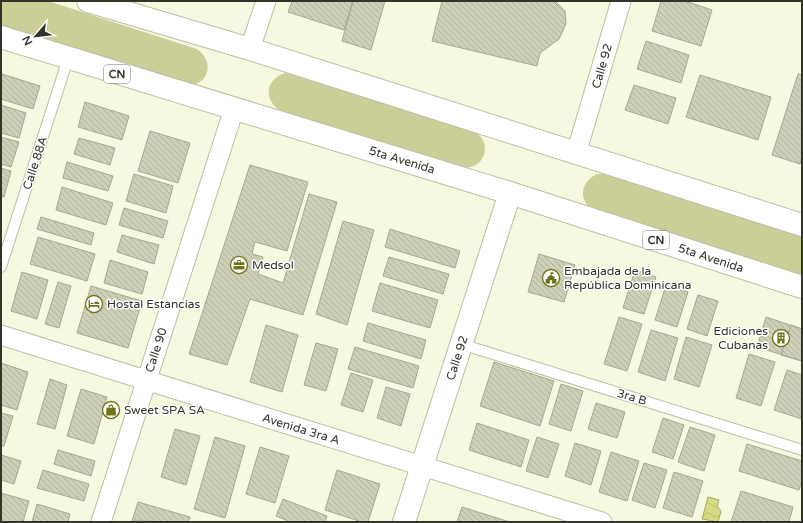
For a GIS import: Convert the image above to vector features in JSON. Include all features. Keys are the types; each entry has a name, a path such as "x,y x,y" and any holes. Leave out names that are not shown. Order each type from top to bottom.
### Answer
{"main road":[{"path":"88,1 250,49 802,225"},
{"name":"5ta Avenida","path":"1,37 68,59 510,193 802,287"},
{"name":"Calle 92","path":"404,522 510,193"}],"street":[{"path":"250,49 266,1"},
{"name":"Calle 92","path":"576,154 621,1"},
{"name":"Calle 90","path":"101,522 234,109"},
{"name":"Avenida 3ra A","path":"1,336 602,522"}],"lane":[{"name":"Calle 88A","path":"1,267 68,59"},
{"name":"3ra B","path":"461,344 802,450"}],"shaded area":[{"path":"1,1 48,1 197,49 207,61 208,68 206,74 198,83 183,85 1,26"},
{"path":"286,73 472,130 483,140 485,146 482,159 472,167 464,168 279,110 271,100 269,89 274,79"},
{"path":"597,174 604,174 802,235 802,275 596,212 586,203 583,193 587,182"}],"water":[{"path":"708,497 719,500 717,506 721,511 718,522 702,519"}],"building":[{"path":"292,1 353,1 344,30 288,12"},
{"path":"353,1 385,1 371,50 342,41"},
{"path":"442,1 556,2 565,11 566,24 559,39 540,53 537,66 432,41"},
{"path":"661,1 685,1 712,10 701,46 652,31"},
{"path":"646,41 689,55 681,83 637,69"},
{"path":"2,74 40,86 33,109 1,99"},
{"path":"798,74 802,75 802,157 800,164 772,155"},
{"path":"700,75 771,97 758,140 686,117"},
{"path":"634,85 676,98 668,124 625,110"},
{"path":"85,102 129,116 122,140 78,127"},
{"path":"1,105 26,113 19,138 1,133"},
{"path":"150,131 190,143 178,183 138,171"},
{"path":"1,137 19,142 11,167 1,164"},
{"path":"79,138 115,148 110,165 74,154"},
{"path":"67,162 113,176 108,191 63,178"},
{"name":"Medsol","path":"250,165 308,182 287,251 255,242 252,254 263,257 258,274 283,283 309,194 337,202 303,315 250,299 227,365 189,354"},
{"path":"1,168 11,171 4,197 1,196"},
{"path":"134,174 173,186 166,213 126,201"},
{"path":"62,187 113,203 106,225 56,210"},
{"path":"124,208 168,221 163,238 119,225"},
{"path":"41,217 94,233 91,245 37,229"},
{"path":"343,221 374,230 347,325 316,314"},
{"path":"390,229 460,251 455,268 385,247"},
{"path":"122,235 159,245 154,264 117,252"},
{"path":"38,237 95,254 87,281 30,264"},
{"name":"Embajada de la República Dominicana","path":"539,254 575,265 564,302 528,292"},
{"path":"389,257 449,274 443,294 383,276"},
{"path":"110,260 148,272 142,294 104,283"},
{"path":"635,270 656,277 644,314 623,308"},
{"path":"22,272 48,280 37,319 11,311"},
{"path":"58,282 71,286 59,328 45,324"},
{"path":"380,283 438,300 430,328 372,311"},
{"path":"666,285 688,292 677,327 655,320"},
{"path":"91,286 142,301 128,348 77,333"},
{"path":"698,295 718,301 707,336 687,329"},
{"path":"619,317 642,324 627,371 604,364"},
{"name":"Ediciones Cubanas","path":"766,317 802,329 802,361 757,347"},
{"path":"368,323 426,340 421,359 363,341"},
{"path":"266,325 298,335 282,392 250,382"},
{"path":"791,325 802,329 802,361 781,355"},
{"path":"651,330 678,338 665,381 638,372"},
{"path":"686,337 712,345 699,387 674,379"},
{"path":"316,343 338,349 326,391 304,385"},
{"path":"355,347 419,366 413,388 348,369"},
{"path":"749,354 775,362 761,406 736,398"},
{"path":"494,362 554,381 540,426 480,406"},
{"path":"1,363 28,372 17,410 1,405"},
{"path":"787,370 802,375 802,419 774,410"},
{"path":"351,373 373,380 363,412 341,405"},
{"path":"50,379 67,385 55,429 37,424"},
{"path":"561,384 583,391 571,431 549,424"},
{"path":"386,387 410,394 401,426 377,418"},
{"path":"81,389 107,397 94,444 67,436"},
{"path":"596,403 625,412 617,438 588,429"},
{"path":"1,413 13,416 4,446 1,446"},
{"path":"663,418 684,425 673,459 652,452"},
{"path":"477,423 529,440 521,467 469,450"},
{"path":"690,427 715,435 704,471 678,462"},
{"path":"175,429 200,436 186,485 161,477"},
{"path":"215,437 245,446 225,518 194,509"},
{"path":"537,437 559,444 548,478 526,471"},
{"path":"575,443 601,451 591,485 565,476"},
{"path":"747,444 802,461 802,481 799,490 739,471"},
{"path":"260,447 289,456 275,503 246,494"},
{"path":"58,450 95,461 91,476 54,464"},
{"path":"611,452 639,461 627,501 599,492"},
{"path":"1,455 21,461 14,484 1,480"},
{"path":"644,463 667,470 655,508 632,500"},
{"path":"43,470 89,484 84,501 37,488"},
{"path":"337,470 380,484 368,522 362,522 325,510"},
{"path":"674,472 703,481 692,517 663,508"},
{"path":"741,491 793,507 789,522 731,522"},
{"path":"1,493 29,501 23,522 1,522"},
{"path":"283,499 327,516 325,522 291,522 276,516"},
{"path":"138,502 190,517 188,522 132,521"},
{"path":"37,504 70,514 68,522 32,522"},
{"path":"462,507 510,522 457,522"}],"place":[{"name":"Medsol","path":"239,265"},
{"name":"Embajada de la República Dominicana","path":"551,278"},
{"name":"Hostal Estancias","path":"94,304"},
{"name":"Ediciones Cubanas","path":"781,338"},
{"name":"Sweet SPA SA","path":"111,410"}]}
